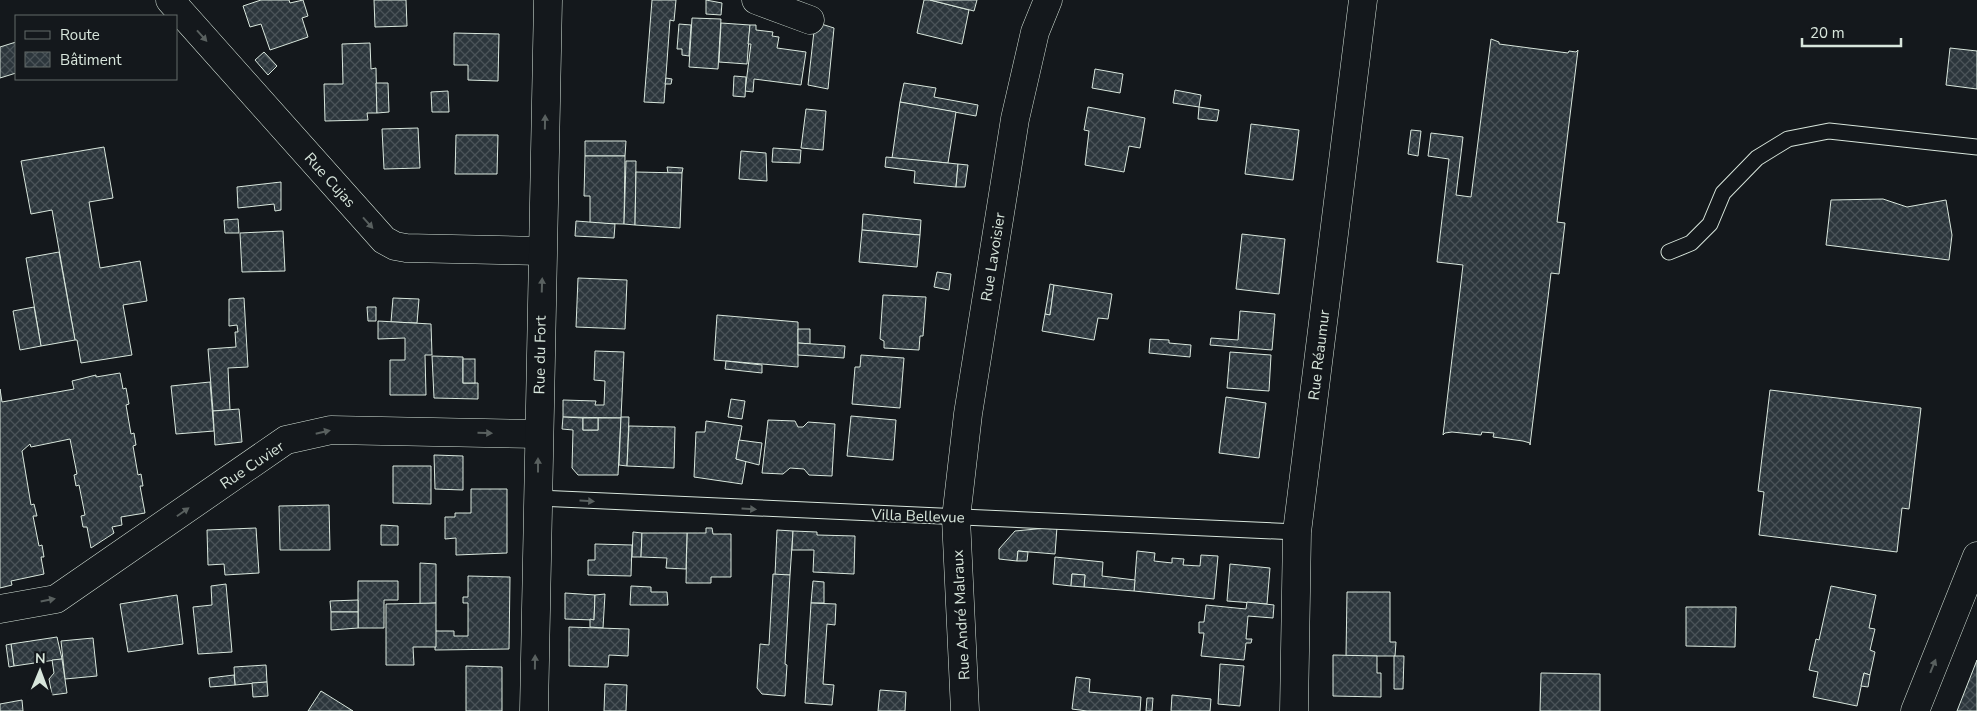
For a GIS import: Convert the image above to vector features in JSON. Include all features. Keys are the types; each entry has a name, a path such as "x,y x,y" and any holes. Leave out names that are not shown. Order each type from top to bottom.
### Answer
{"street":[{"name":"Rue Cujas","path":"170,0 384,240 395,246 406,248 542,251"},
{"name":"Rue du Fort","path":"534,711 548,0"},
{"path":"756,0 810,20"},
{"name":"Rue Lavoisier","path":"956,518 968,414 1015,119 1035,32 1048,0"},
{"name":"Rue Réaumur","path":"1294,711 1297,532 1363,0"},
{"name":"Rue Cuvier","path":"0,609 56,599 286,440 331,430 538,434"},
{"name":"Rue André Malraux","path":"956,518 965,711"},
{"path":"1915,711 1977,556"}],"lane":[{"path":"1669,252 1691,243 1710,224 1723,193 1757,158 1788,138 1829,131 1977,147"},
{"name":"Villa Bellevue","path":"538,498 1297,532"}],"building":[{"path":"261,0 289,0 290,3 303,0 308,16 302,18 308,37 270,50 261,24 250,27 243,6"},
{"path":"374,0 406,0 407,26 375,27"},
{"path":"652,0 676,0 674,21 670,20 664,103 644,102"},
{"path":"706,0 722,3 721,15 706,14"},
{"path":"924,0 969,10 962,44 917,33"},
{"path":"930,0 977,0 974,11"},
{"path":"692,18 721,19 718,69 689,67"},
{"path":"815,22 834,28 828,89 808,85"},
{"path":"721,23 750,25 747,64 719,62"},
{"path":"679,24 691,25 689,56 682,55 682,49 677,49"},
{"path":"750,25 756,25 756,30 773,32 772,36 779,37 777,48 806,52 801,85 754,79 753,92 745,91 751,44 748,44"},
{"path":"454,33 499,34 498,81 468,80 468,65 454,65"},
{"path":"1491,39 1499,42 1499,44 1568,53 1569,51 1576,52 1578,50 1557,222 1565,223 1559,274 1551,273 1530,445 1530,443 1523,441 1493,437 1494,433 1482,432 1481,435 1452,432 1443,435 1463,265 1437,262 1449,159 1428,156 1431,133 1463,137 1456,195 1471,197"},
{"path":"15,42 15,73 0,78 0,47"},
{"path":"370,43 371,69 376,68 377,113 367,113 368,120 325,121 324,84 343,84 342,44"},
{"path":"1950,48 1977,51 1977,89 1946,85"},
{"path":"264,52 277,66 268,75 255,60"},
{"path":"1095,69 1123,74 1120,93 1092,88"},
{"path":"734,76 746,77 745,97 733,96"},
{"path":"666,78 672,79 671,84 665,84"},
{"path":"376,83 388,83 389,112 377,113"},
{"path":"904,83 936,88 934,97 978,105 976,116 900,102"},
{"path":"1175,90 1201,95 1199,107 1173,103"},
{"path":"448,91 449,112 432,112 431,92"},
{"path":"900,102 956,112 948,163 892,158"},
{"path":"1088,107 1145,118 1140,148 1129,146 1124,172 1085,165 1089,131 1084,130"},
{"path":"1199,107 1219,110 1217,121 1198,119"},
{"path":"806,109 826,111 823,150 801,148"},
{"path":"1251,124 1299,130 1293,180 1245,174"},
{"path":"418,128 420,168 384,169 382,129"},
{"path":"1411,130 1421,131 1418,156 1408,154"},
{"path":"456,135 498,135 497,174 455,174"},
{"path":"585,141 626,141 625,156 585,156"},
{"path":"104,147 113,198 89,202 100,268 140,261 147,301 123,305 132,355 81,363 77,340 75,340 52,210 31,214 21,161"},
{"path":"773,148 801,150 800,163 772,162"},
{"path":"741,151 766,153 767,181 739,179"},
{"path":"585,156 625,156 624,224 590,223 590,196 584,196"},
{"path":"886,157 958,164 956,187 914,183 915,171 885,167"},
{"path":"626,161 636,161 635,225 624,224"},
{"path":"958,164 968,165 965,187 956,187"},
{"path":"667,167 683,168 682,173 668,173"},
{"path":"636,172 682,173 680,228 635,225"},
{"path":"281,182 281,210 275,211 274,204 238,208 237,187"},
{"path":"1883,199 1907,207 1946,200 1952,235 1949,260 1826,245 1831,200"},
{"path":"863,214 921,220 920,235 862,230"},
{"path":"238,219 239,233 225,233 224,220"},
{"path":"576,221 615,224 614,238 575,236"},
{"path":"862,230 920,235 917,267 859,262"},
{"path":"283,231 285,271 242,272 240,233"},
{"path":"1242,234 1285,239 1279,294 1236,289"},
{"path":"59,252 75,340 41,346 26,258"},
{"path":"937,272 951,274 949,290 934,287"},
{"path":"578,278 627,280 625,329 576,327"},
{"path":"1050,284 1054,285 1050,315 1045,314"},
{"path":"1054,285 1112,294 1108,319 1098,318 1094,340 1042,331 1045,314 1050,315"},
{"path":"883,295 926,297 923,336 920,336 919,350 884,348 884,341 880,339"},
{"path":"244,298 248,367 228,368 230,410 213,411 208,349 236,347 235,332 238,332 237,325 229,326 229,299"},
{"path":"393,298 419,299 417,323 391,322"},
{"path":"34,307 41,346 20,350 13,311"},
{"path":"367,307 376,307 376,321 368,321"},
{"path":"1240,311 1275,314 1272,350 1210,345 1211,338 1238,340"},
{"path":"717,315 798,322 798,367 714,360"},
{"path":"378,321 431,324 432,355 425,355 426,395 390,395 390,360 405,360 405,338 378,339"},
{"path":"798,329 810,329 810,344 798,343"},
{"path":"1150,339 1169,340 1169,343 1191,345 1190,357 1149,353"},
{"path":"798,343 845,346 844,358 798,355"},
{"path":"595,351 624,352 621,418 563,417 563,400 596,401 595,405 604,405 605,381 594,380"},
{"path":"1230,352 1271,355 1269,391 1227,388"},
{"path":"861,355 904,358 900,408 852,404 855,367 860,367"},
{"path":"432,356 463,357 463,383 478,383 478,399 434,398"},
{"path":"463,359 475,359 475,383 463,383"},
{"path":"726,361 762,365 762,373 725,369"},
{"path":"120,373 123,389 126,388 129,404 126,405 131,434 134,433 136,445 133,446 138,475 141,474 143,486 140,486 145,513 121,517 122,525 112,527 114,533 91,548 87,527 83,527 81,516 85,515 79,485 76,486 74,475 77,474 70,439 31,447 30,444 22,451 31,505 34,504 37,516 33,516 39,546 42,545 44,557 41,557 44,574 11,581 12,585 0,588 0,389 2,402 74,389 72,381 96,375 96,377"},
{"path":"210,382 214,431 176,434 171,386"},
{"path":"1770,390 1921,408 1909,509 1902,508 1897,552 1759,535 1764,492 1758,491"},
{"path":"1226,397 1266,403 1259,458 1219,453"},
{"path":"731,399 745,401 742,419 728,417"},
{"path":"239,409 242,442 215,445 213,411"},
{"path":"851,416 896,420 893,460 847,456"},
{"path":"563,417 583,418 583,430 598,430 598,418 621,418 618,475 578,475 572,468 573,430 562,429"},
{"path":"621,417 629,417 627,466 619,465"},
{"path":"583,418 598,418 598,430 583,430"},
{"path":"768,420 795,421 798,427 803,427 808,422 835,424 832,476 809,475 804,469 790,468 783,474 762,473"},
{"path":"706,421 742,426 736,459 746,461 742,484 694,477 696,432 705,432"},
{"path":"629,426 675,427 674,468 627,466"},
{"path":"739,440 762,443 759,465 736,459"},
{"path":"434,455 463,456 463,490 435,489"},
{"path":"393,466 431,466 431,504 393,503"},
{"path":"471,489 507,489 507,553 456,555 456,538 445,539 445,517 455,517 455,513 471,513"},
{"path":"329,505 330,550 280,550 279,506"},
{"path":"381,525 398,526 398,545 381,545"},
{"path":"1057,527 1055,554 1018,551 1017,561 999,559 999,549 1015,531"},
{"path":"256,528 259,573 225,575 224,564 208,565 207,530"},
{"path":"706,528 712,528 713,534 731,534 731,577 711,577 711,583 686,583 687,533 706,533"},
{"path":"777,530 793,531 790,575 775,575"},
{"path":"793,531 817,532 817,535 855,536 854,574 813,572 814,550 792,550"},
{"path":"633,532 642,533 641,557 632,557"},
{"path":"642,533 687,533 686,569 666,568 667,558 641,557"},
{"path":"595,544 632,545 631,576 588,575 588,560 595,560"},
{"path":"1018,551 1028,552 1027,561 1017,561"},
{"path":"1137,551 1155,553 1154,561 1172,563 1172,558 1184,559 1183,565 1200,566 1201,555 1218,556 1214,599 1134,591"},
{"path":"1055,557 1103,562 1102,576 1135,580 1134,591 1084,587 1085,575 1072,574 1071,586 1053,584"},
{"path":"420,563 436,564 436,603 420,604"},
{"path":"1230,564 1270,568 1267,604 1227,601"},
{"path":"773,574 790,575 785,696 762,694 757,688 760,644 769,645"},
{"path":"1072,574 1085,575 1084,587 1071,586"},
{"path":"468,576 510,577 509,649 435,650 435,631 454,631 454,636 468,636 468,603 463,603 463,597 468,597"},
{"path":"358,581 398,581 398,600 384,600 384,628 358,628"},
{"path":"813,581 824,582 824,603 811,603"},
{"path":"226,584 232,652 198,654 193,607 212,605 211,586"},
{"path":"631,586 651,587 651,592 667,592 668,605 630,605"},
{"path":"1831,586 1876,595 1869,628 1875,629 1870,650 1875,652 1870,675 1864,673 1857,706 1813,697 1818,672 1809,670 1816,639 1819,640"},
{"path":"1347,592 1390,592 1390,642 1396,642 1395,656 1346,656"},
{"path":"565,593 595,595 594,620 565,619"},
{"path":"605,594 603,628 590,627 590,619 594,620 595,595"},
{"path":"177,595 183,644 128,652 120,604"},
{"path":"358,600 358,612 331,612 330,601"},
{"path":"1247,602 1274,605 1273,618 1248,616 1246,639 1252,639 1251,643 1246,643 1244,660 1201,656 1204,633 1199,633 1199,622 1204,622 1206,605 1246,609"},
{"path":"436,603 436,647 413,647 414,665 386,665 386,604"},
{"path":"811,603 836,604 835,625 827,624 823,684 834,685 832,705 805,703"},
{"path":"1686,607 1736,607 1735,647 1686,646"},
{"path":"331,612 358,612 358,628 331,630"},
{"path":"569,627 629,629 628,656 609,655 608,667 569,666"},
{"path":"57,637 62,659 14,666 11,644"},
{"path":"93,638 97,676 65,679 61,641"},
{"path":"11,644 14,666 9,667 6,645"},
{"path":"1333,655 1377,656 1377,673 1381,673 1381,697 1333,696"},
{"path":"1394,656 1404,656 1403,689 1394,689"},
{"path":"62,659 67,693 52,695 49,679 54,673 52,660"},
{"path":"1977,660 1977,711 1957,711"},
{"path":"1220,664 1244,666 1240,706 1218,704"},
{"path":"266,665 267,682 235,685 234,667"},
{"path":"466,666 502,667 502,711 466,711"},
{"path":"1541,673 1600,674 1600,711 1540,711"},
{"path":"1864,673 1870,675 1868,687 1861,686"},
{"path":"234,675 235,685 210,687 209,678"},
{"path":"1076,677 1090,679 1089,692 1141,697 1140,711 1087,711 1072,709"},
{"path":"267,682 268,696 253,697 252,683"},
{"path":"605,684 627,685 626,711 604,711"},
{"path":"880,690 906,692 905,711 878,711"},
{"path":"321,691 353,711 308,711"},
{"path":"1172,695 1211,699 1210,711 1171,711"},
{"path":"1147,698 1153,698 1152,711 1146,711"},
{"path":"22,700 23,711 0,711 0,704"}]}
